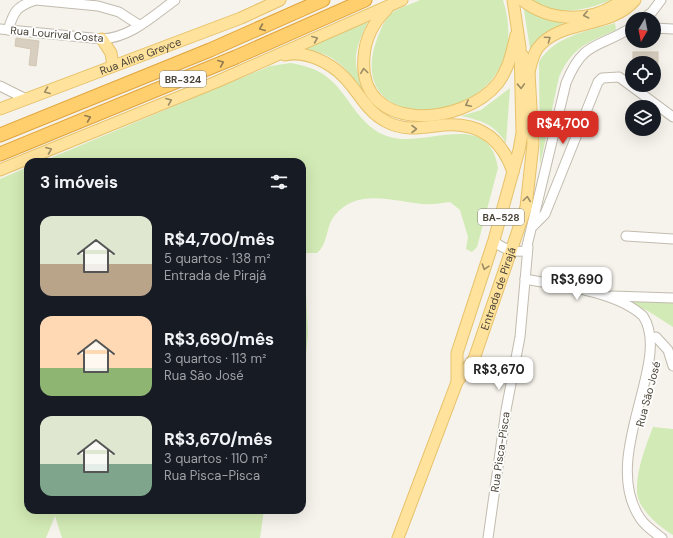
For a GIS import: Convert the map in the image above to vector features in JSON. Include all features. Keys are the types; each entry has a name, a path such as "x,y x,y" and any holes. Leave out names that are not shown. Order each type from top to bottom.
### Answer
{"highway":[{"name":"BR-324","path":"0,135 210,50 323,0"},
{"name":"BR-324","path":"0,154 236,57 365,0"}],"main road":[{"path":"241,18 259,0"},
{"name":"Rua Aline Greyce","path":"0,109 241,18 280,0"},
{"path":"29,158 265,60 402,0"},
{"name":"BA-528","path":"398,538 457,382 457,353 494,240 513,173 522,133 520,47 513,0"},
{"path":"522,0 544,13 568,18 601,12 622,0"},
{"path":"529,72 536,50 548,38 559,32 615,16 635,0"},
{"path":"390,6 375,24 368,36 364,51 364,72 368,87 379,102 400,113 411,116 423,116 450,111 462,107 488,93 504,73 510,60 517,28"},
{"path":"102,39 111,53 113,66"},
{"path":"512,250 526,207 532,150 529,72 520,47"},
{"path":"265,60 288,54 298,54 308,55 320,61 345,78 372,112 395,126 413,129 453,125 481,131 489,135 503,149 513,173"},
{"path":"0,170 24,160"},
{"name":"Entrada de Pirajá","path":"457,382 474,358 512,250"}],"street":[{"path":"4,30 14,13 21,5 36,0 98,6 119,12 139,25"},
{"name":"Rua Lourival Costa","path":"4,30 102,39 115,38 127,34 175,0"},
{"path":"652,12 661,0"},
{"path":"661,28 673,29"},
{"name":"Entrada de Pirajá","path":"512,250 523,252 528,246 566,83 572,69 578,60 593,46 625,30"},
{"path":"532,227 545,214 598,82 602,78 619,77 673,117"},
{"path":"1,86 26,99"},
{"path":"0,104 12,104"},
{"path":"626,236 673,239"},
{"path":"494,240 498,245 512,250"},
{"name":"Rua Pisca-Pisca","path":"488,538 506,410 519,344 528,246"},
{"name":"Rua São José","path":"525,279 599,295 617,301 643,316 650,325 656,337 658,358 635,441 628,480 628,492 640,519 662,538"},
{"path":"599,295 673,298"},
{"path":"656,337 668,350 673,366"}],"green space":[{"path":"420,0 503,0 508,41 496,73 474,95 446,108 416,110 391,102 375,83 373,53 377,38 387,17 393,12"},
{"path":"532,0 611,0 592,7 560,11 540,6"},
{"path":"523,4 537,15 558,22 584,21 531,55"},
{"path":"368,22 359,43 356,59 359,75 367,96 347,70 332,58 313,51 301,49"},
{"path":"615,23 616,30 589,42 570,58 564,67 559,77 540,165 539,62 545,53 563,40 583,32"},
{"path":"291,63 312,68 323,74 340,90 361,118 369,126 390,137 405,139 454,134 469,135 482,139 492,150 498,168 477,247 472,252 466,249 468,237 460,210 450,202 425,204 376,198 354,201 344,207 332,220 321,249 317,253 306,253 306,158 51,158 270,66"},
{"path":"510,88 506,143 497,132 487,124 475,119 461,116 481,110"},
{"path":"24,169 24,514 263,514 260,538 62,538 55,516 46,538 0,538 0,179"},
{"path":"306,294 308,334 306,355"},
{"path":"633,301 673,302 673,327 648,311 632,304"},
{"path":"653,427 673,429 673,535 655,522 645,510 638,497 638,475"}],"building":[{"path":"16,38 39,41 36,66 29,65 31,49 15,46"},
{"path":"633,52 658,52 658,56 633,56"}]}
